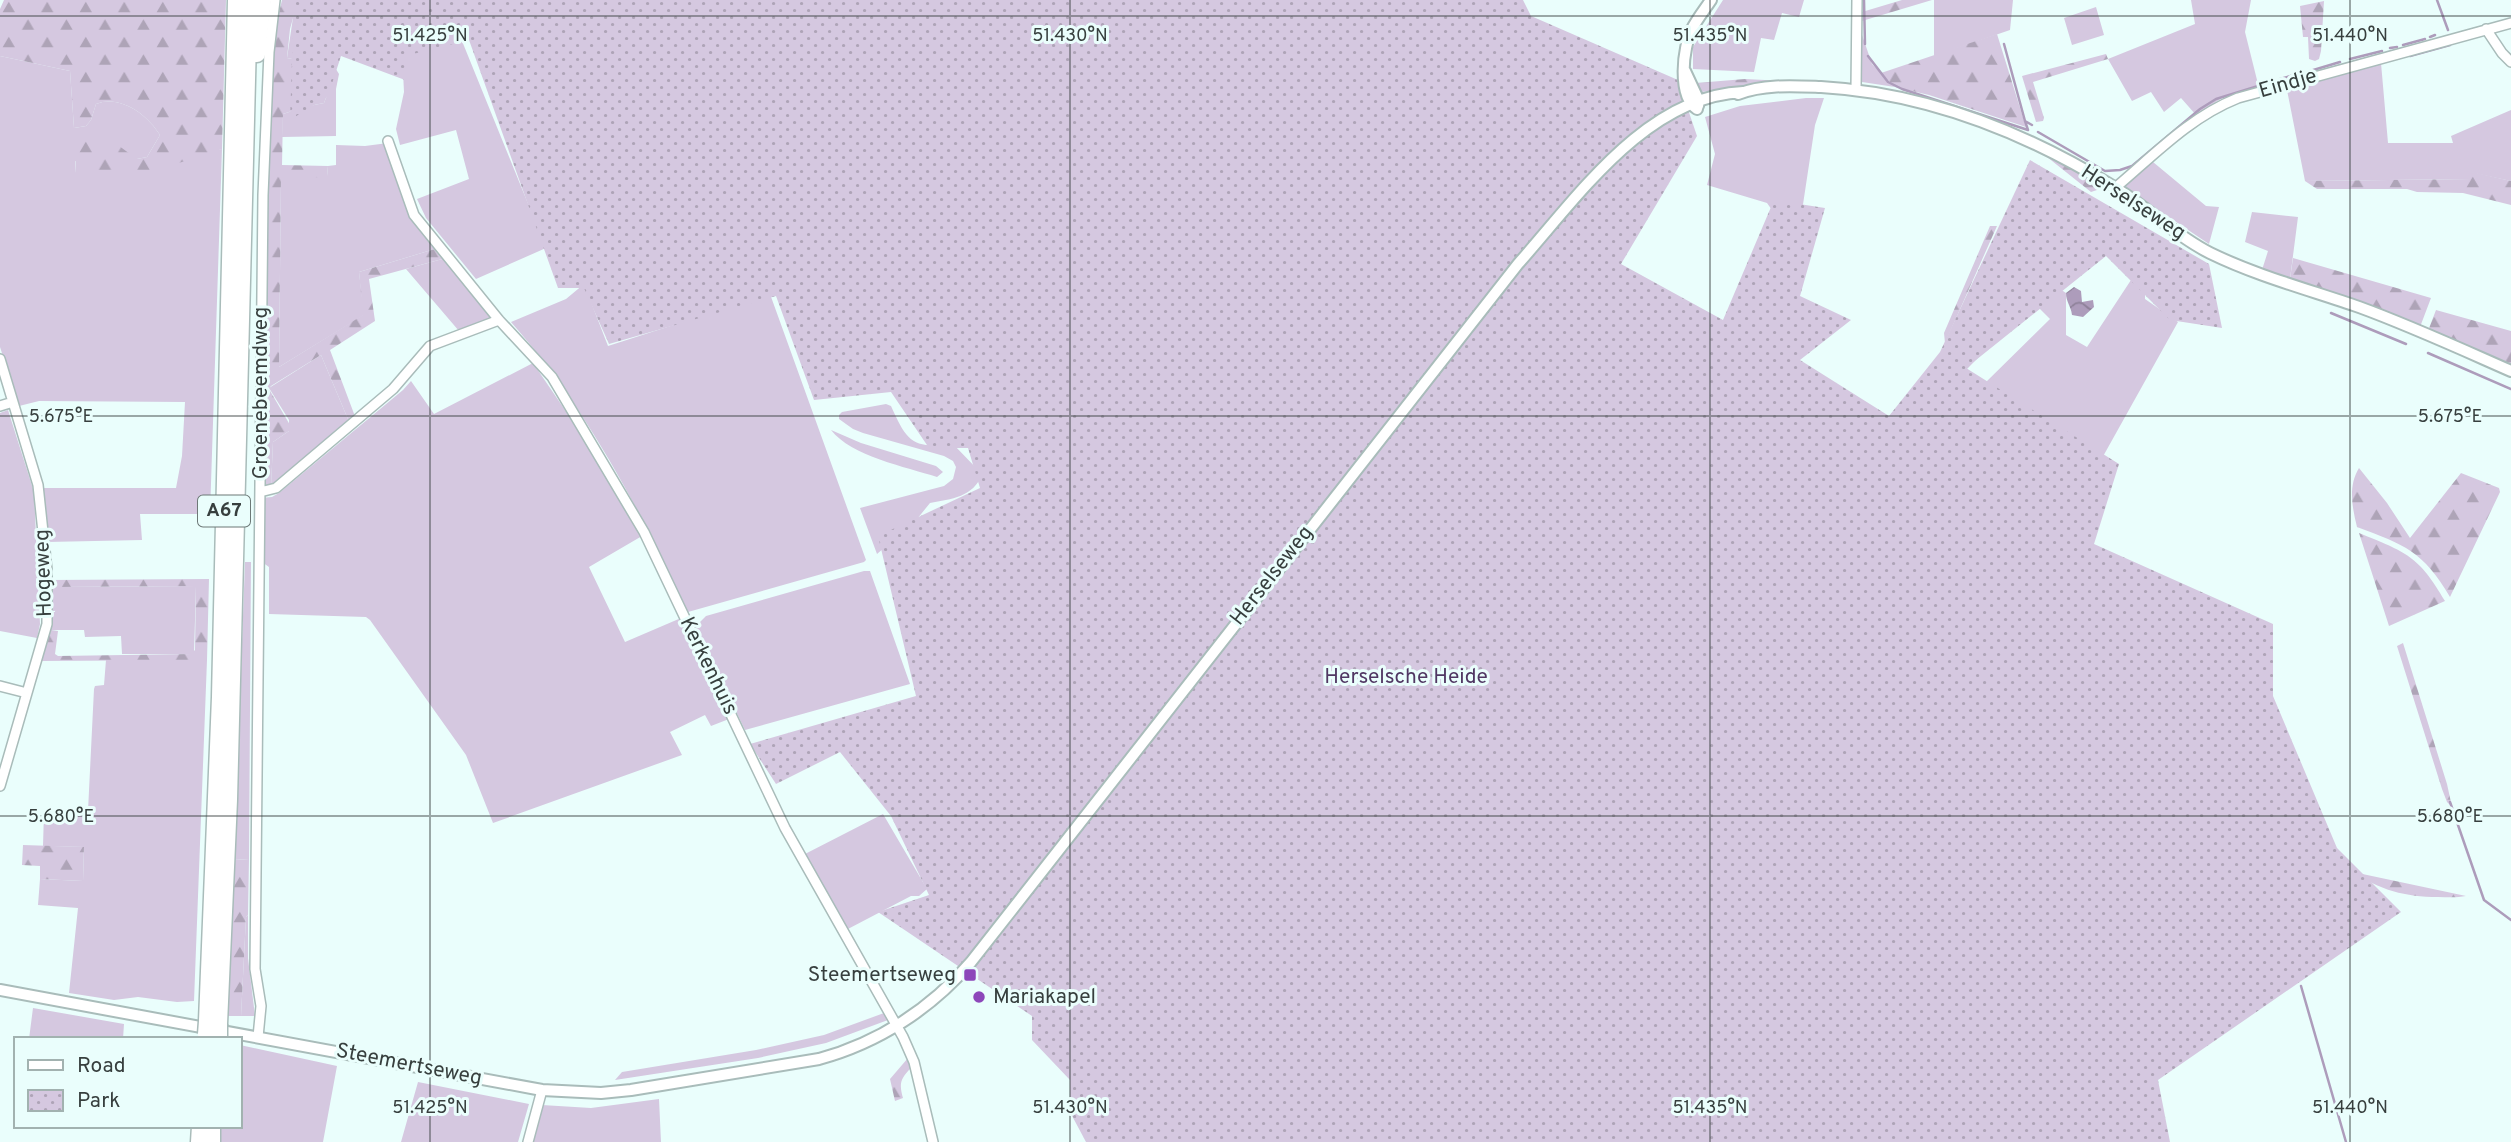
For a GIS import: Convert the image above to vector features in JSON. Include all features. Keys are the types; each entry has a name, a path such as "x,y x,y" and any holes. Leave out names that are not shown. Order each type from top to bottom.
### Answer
{"highway":[{"name":"A67","path":"212,1032 236,0"},
{"name":"A67","path":"212,1032 229,800 248,0"},
{"name":"A67","path":"244,192 253,129 263,0"}],"street":[{"name":"Groenebeemdweg","path":"258,1037 261,1006 255,969 263,195 269,52 275,0"},
{"path":"1696,105 1684,82 1686,45 1693,28 1711,0"},
{"path":"1856,89 1857,0"},
{"name":"Eindje","path":"2115,188 2195,121 2214,108 2238,98 2511,23"},
{"path":"2486,29 2502,53 2511,61"},
{"name":"Herselseweg","path":"897,1026 951,985 971,962 1518,264 1597,174 1627,145 1661,120 1696,105 1755,89 1802,86 1856,89 1895,96 1982,121 2033,142 2115,188 2207,252 2363,309 2511,371"},
{"name":"Kerkenhuis","path":"388,141 414,215 499,320 552,377 644,532 785,828 897,1026 914,1062 933,1142"},
{"path":"260,492 275,488 393,389 430,346 499,320"},
{"name":"Hogeweg","path":"0,359 38,485 47,570 47,624 0,786"},
{"path":"0,406 13,402"},
{"path":"0,686 27,693"},
{"name":"Steemertseweg","path":"0,989 542,1090 601,1093 818,1059 848,1051 897,1026"},
{"path":"528,1142 542,1090"}],"green space":[{"path":"4,0 226,0 222,149 145,174 76,173 74,133 101,136 137,159 147,157 160,135 141,114 124,104 114,102 96,104 86,126 74,128 70,71 0,56 0,9"},
{"path":"282,0 298,0 290,29 287,58 302,61 330,87 324,103 283,114 282,165 328,166 327,177 281,178 279,367 363,315 359,272 438,248 446,258 369,279 375,321 330,350 356,419 350,424 321,355 271,386 269,389 290,425 289,431 273,442 271,487 261,489 273,37"},
{"name":"Herselsche Heide","path":"294,0 1523,0 1531,16 1678,80 1697,136 1621,264 1723,320 1774,200 1825,208 1800,296 1851,320 1800,360 1889,416 1940,352 2030,160 2209,264 2222,328 2170,320 2106,256 1966,368 2119,464 2094,544 2273,624 2273,696 2337,848 2401,912 2158,1080 2170,1142 1086,1142 1070,1112 1070,1080 1032,1040 1032,1016 878,912 929,895 891,816 840,752 776,784 750,744 916,696 878,536 980,488 968,448 929,448 891,392 814,400 776,296 609,344 584,288 558,288 469,40 405,56 405,80 341,56 328,96 290,120"},
{"path":"1723,0 1804,0 1799,17 1782,13 1774,40 1761,38 1754,72 1693,69 1693,47"},
{"path":"1902,0 1932,0 1862,21 1862,12"},
{"path":"1934,0 2013,0 2010,30 1934,56"},
{"path":"2191,0 2251,0 2245,32 2259,88 2222,98 2196,115 2181,98 2164,112 2151,92 2132,101 2108,59 2195,24"},
{"path":"2324,1 2321,51 2319,59 2315,61 2309,59 2308,37 2303,37 2300,6"},
{"path":"295,4 339,74 336,89 336,136 282,137 283,114 324,103 330,87 302,61 287,58"},
{"path":"2096,7 2104,35 2072,45 2064,18"},
{"path":"1861,32 1872,64 1895,87 1862,82 1859,69"},
{"path":"1997,34 2026,127 1929,95 1895,87 1881,73"},
{"path":"462,41 546,248 476,279 426,218 417,199 469,179 456,130 400,145 396,129 404,92 402,52"},
{"path":"2106,54 2108,59 2033,82 2044,118 2043,121 2036,122 2022,76"},
{"path":"0,56 70,71 74,128 86,126 96,104 114,102 124,104 141,114 160,135 147,157 75,161 76,173 222,149 210,514 140,514 142,540 47,542 43,488 176,488 182,456 185,402 39,401 19,406 0,347"},
{"path":"2381,63 2388,143 2453,143 2451,136 2511,110 2511,181 2469,172 2472,179 2305,181 2287,90"},
{"path":"1745,79 1802,82 1702,92 1696,83"},
{"path":"1824,98 1815,125 1802,211 1774,213 1767,203 1707,185 1715,154 1705,117 1740,106"},
{"path":"388,143 407,201 438,248 359,272 364,315 279,367 281,177 327,176 328,166 336,165 336,145 365,146"},
{"path":"2037,149 2103,188 2091,192"},
{"path":"2153,162 2206,206 2219,207 2209,244 2124,187"},
{"path":"2468,171 2511,181 2511,205 2463,193 2417,192 2407,189 2317,189 2305,181 2471,179"},
{"path":"2252,212 2298,217 2290,279 2262,270 2268,251 2245,242"},
{"path":"1990,226 1997,226 1945,343 1944,333"},
{"path":"446,258 496,318 459,331 406,269"},
{"path":"2293,258 2431,298 2420,327 2290,279"},
{"path":"2042,277 2066,293 2066,335 2087,347 2131,280 2145,292 2145,299 2178,322 2101,460 1937,380","holes":["2033,302 2050,319 1984,384 1967,369"]},
{"path":"584,284 608,346 770,294 866,560 688,612 610,461 564,389 511,322 566,299"},
{"path":"2436,310 2511,331 2511,367 2428,331"},
{"path":"321,355 350,424 271,487 273,442 289,431 289,420 269,388"},
{"path":"533,363 593,451 642,536 589,567 625,642 681,618 729,719 711,726 705,715 670,732 682,755 493,823 466,755 370,620 366,617 269,614 269,567 262,562 261,498 279,493 411,381 434,414"},
{"path":"886,404 891,406 902,428 913,440 929,445 953,444 982,474 973,488 961,496 930,503 917,519 877,554 860,508 944,486 953,479 956,467 953,461 944,456 863,433 839,419 842,412"},
{"path":"8,410 34,492 40,624 37,638 0,631 0,413"},
{"path":"831,430 861,443 936,466 943,472 937,477 880,460 852,447"},
{"path":"2359,468 2410,538 2461,473 2499,488 2500,492 2450,597 2421,559 2388,539 2357,527 2352,489"},
{"path":"2359,533 2410,557 2427,574 2445,601 2389,626"},
{"path":"245,562 251,562 249,859 234,860"},
{"path":"870,571 910,684 745,730 695,627 706,616"},
{"path":"209,579 207,660 41,661 51,630 58,631 55,654 58,656 191,654 195,650 196,586 57,587 58,610 50,612 48,580"},
{"path":"196,586 194,654 122,654 121,636 85,637 84,630 51,630 50,612 55,612 57,587"},
{"path":"2403,643 2452,807 2442,789 2397,646"},
{"path":"106,660 207,660 194,1001 177,1002 138,997 114,1000 69,993 78,908 38,905 40,879 83,881 84,847 43,846 44,812 88,811 94,689 95,686 104,685"},
{"path":"883,814 927,889 919,896 911,896 846,930 805,854"},
{"path":"23,845 84,847 83,881 40,879 40,866 22,865"},
{"path":"249,859 241,1016 226,1016 234,860"},
{"path":"2353,872 2466,896 2426,897 2404,894 2373,884"},
{"path":"248,915 248,958 255,1016 241,1016 246,917"},
{"path":"33,1008 124,1024 123,1037 29,1037"},
{"path":"884,1013 888,1020 826,1043 758,1058 615,1080 622,1072 756,1050 824,1035"},
{"path":"242,1045 337,1066 323,1142 218,1142 219,1128 242,1128"},
{"path":"908,1058 911,1068 901,1082 903,1098 895,1101 890,1079"},
{"path":"418,1082 529,1104 518,1142 401,1142"},
{"path":"659,1099 661,1142 531,1142 542,1105 591,1108"}],"water":[{"path":"2074,287 2081,291 2082,302 2093,300 2094,307 2083,317 2072,315 2067,299 2066,293"}],"waterway":[{"path":"1864,0 1865,44"},
{"path":"2437,0 2448,30"},
{"path":"2430,37 2435,35"},
{"path":"2403,45 2425,39"},
{"path":"2004,44 2025,121"},
{"path":"2410,56 2450,45"},
{"path":"2390,48 2397,47"},
{"path":"2350,59 2382,51"},
{"path":"1868,56 1888,82 1902,89 2028,130 2025,121 2032,125"},
{"path":"2310,71 2340,62"},
{"path":"2280,79 2301,73"},
{"path":"2038,132 2105,171 2120,170 2132,166 2200,109 2216,99 2271,82"},
{"path":"2331,313 2406,344"},
{"path":"2428,353 2511,389"},
{"path":"2450,802 2484,900 2511,920"},
{"path":"2301,986 2346,1142"}],"place":[{"name":"Steemertseweg","path":"970,975"},
{"name":"Mariakapel","path":"979,997"}]}
